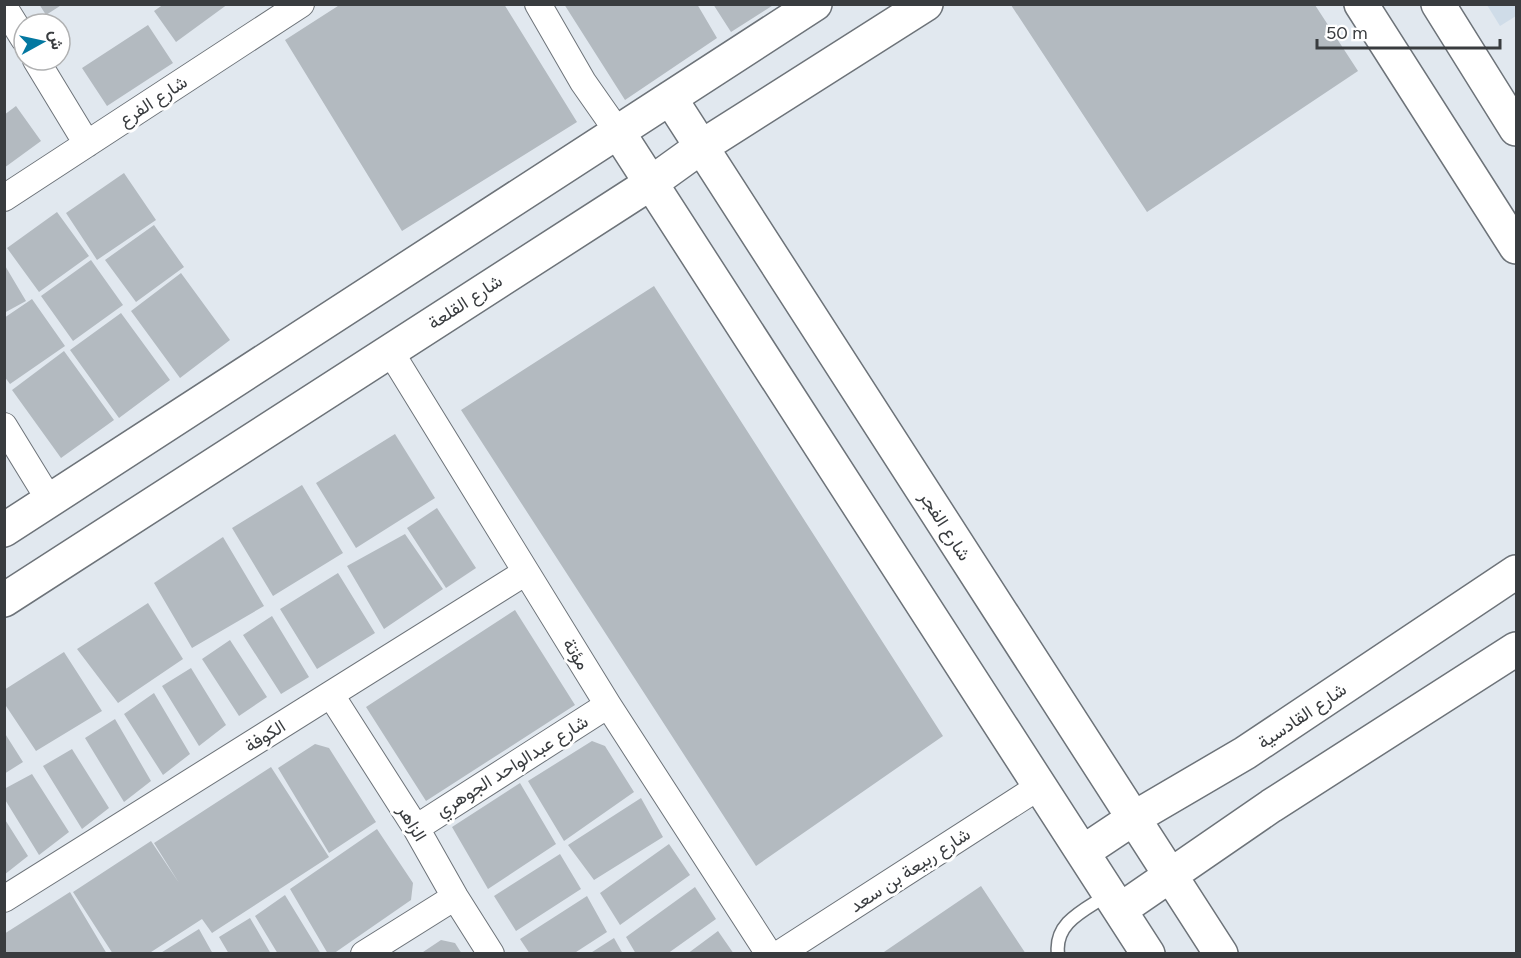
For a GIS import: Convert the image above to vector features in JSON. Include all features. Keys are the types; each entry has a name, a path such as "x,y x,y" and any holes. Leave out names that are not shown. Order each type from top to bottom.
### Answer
{"street":[{"path":"538,4 583,82 618,132 1148,954"},
{"path":"4,530 815,4"},
{"name":"شارع القلعة","path":"4,600 651,183 701,147 926,4"},
{"path":"1361,4 1516,247"},
{"path":"1438,4 1516,129"},
{"name":"شارع الفرع","path":"4,198 293,6"},
{"path":"43,72 87,144"},
{"name":"شارع الفجر","path":"670,98 1221,954"},
{"name":"مؤتة","path":"390,351 608,705 769,954"},
{"path":"4,426 50,501"},
{"name":"الكوفة","path":"4,899 526,572"},
{"name":"شارع القادسية","path":"1083,852 1134,818 1245,753 1516,572"},
{"path":"1115,902 1170,875 1271,806 1516,649"},
{"name":"الزاهر","path":"331,695 416,828 491,954"},
{"name":"شارع عبدالواحد الجوهري","path":"416,828 608,705"},
{"path":"1245,753 1172,812 1167,824 1170,833 1175,841 1185,844 1271,806"},
{"name":"شارع ربيعة بن سعد","path":"780,954 1040,786"},
{"path":"364,954 455,897"}],"lane":[{"path":"1058,954 1056,942 1060,931 1069,922 1115,902"}],"shaded area":[{"path":"1487,5 1516,5 1516,16 1500,26"}],"building":[{"path":"39,4 63,4 51,12 44,12"},
{"path":"164,4 228,4 176,42 154,11"},
{"path":"341,4 504,4 577,122 402,231 285,40"},
{"path":"564,4 697,4 717,38 625,100"},
{"path":"713,4 775,4 731,32"},
{"path":"1011,5 1315,5 1358,71 1147,212"},
{"path":"148,25 173,63 107,106 82,68"},
{"path":"16,106 41,141 4,168 4,115"},
{"path":"124,173 156,220 97,260 66,213"},
{"path":"57,212 89,256 39,292 7,248"},
{"path":"154,225 184,267 136,302 105,260"},
{"path":"91,260 123,305 73,341 41,296"},
{"path":"4,264 26,301 4,313"},
{"path":"181,273 230,340 180,378 131,311"},
{"path":"654,286 943,736 756,866 461,410"},
{"path":"32,299 65,346 10,384 4,376 4,318"},
{"path":"121,313 170,380 119,418 70,350"},
{"path":"64,351 114,420 61,458 12,390"},
{"path":"395,434 435,498 356,548 316,483"},
{"path":"302,485 343,553 273,596 232,528"},
{"path":"437,508 476,568 446,588 407,528"},
{"path":"405,534 443,589 384,629 347,566"},
{"path":"223,537 264,606 192,648 154,583"},
{"path":"338,573 375,633 317,669 280,609"},
{"path":"148,603 183,659 118,703 77,649"},
{"path":"515,610 575,705 426,801 366,707"},
{"path":"272,616 309,677 281,694 243,635"},
{"path":"230,640 267,697 239,716 202,659"},
{"path":"64,652 102,711 36,751 4,703 4,690"},
{"path":"191,668 226,725 199,746 162,686"},
{"path":"154,693 190,754 163,775 124,714"},
{"path":"115,719 151,781 124,802 85,738"},
{"path":"4,732 23,762 4,774"},
{"path":"592,741 605,746 634,792 564,841 528,781"},
{"path":"315,744 329,748 376,822 329,853 278,768"},
{"path":"72,749 109,808 82,829 43,766"},
{"path":"271,767 329,857 212,933 202,919 148,954 113,954 73,892 151,841 179,883 154,843"},
{"path":"32,774 69,832 39,855 4,798 4,789"},
{"path":"520,783 556,844 488,889 452,827"},
{"path":"641,798 663,837 594,880 568,845"},
{"path":"4,818 28,856 4,875"},
{"path":"377,829 413,883 411,900 333,954 328,954 290,889"},
{"path":"669,844 690,875 620,925 600,893"},
{"path":"560,854 581,889 516,931 494,896"},
{"path":"981,886 1026,954 881,954"},
{"path":"695,887 716,919 667,954 636,954 626,937"},
{"path":"70,892 107,954 4,954 4,934"},
{"path":"285,895 321,954 278,954 255,916"},
{"path":"587,896 607,932 573,954 530,954 520,939"},
{"path":"250,918 271,954 229,954 219,937"},
{"path":"199,929 213,954 159,954"},
{"path":"718,931 734,954 687,954"},
{"path":"614,938 623,954 589,954"},
{"path":"441,940 455,943 462,954 420,954"}]}
